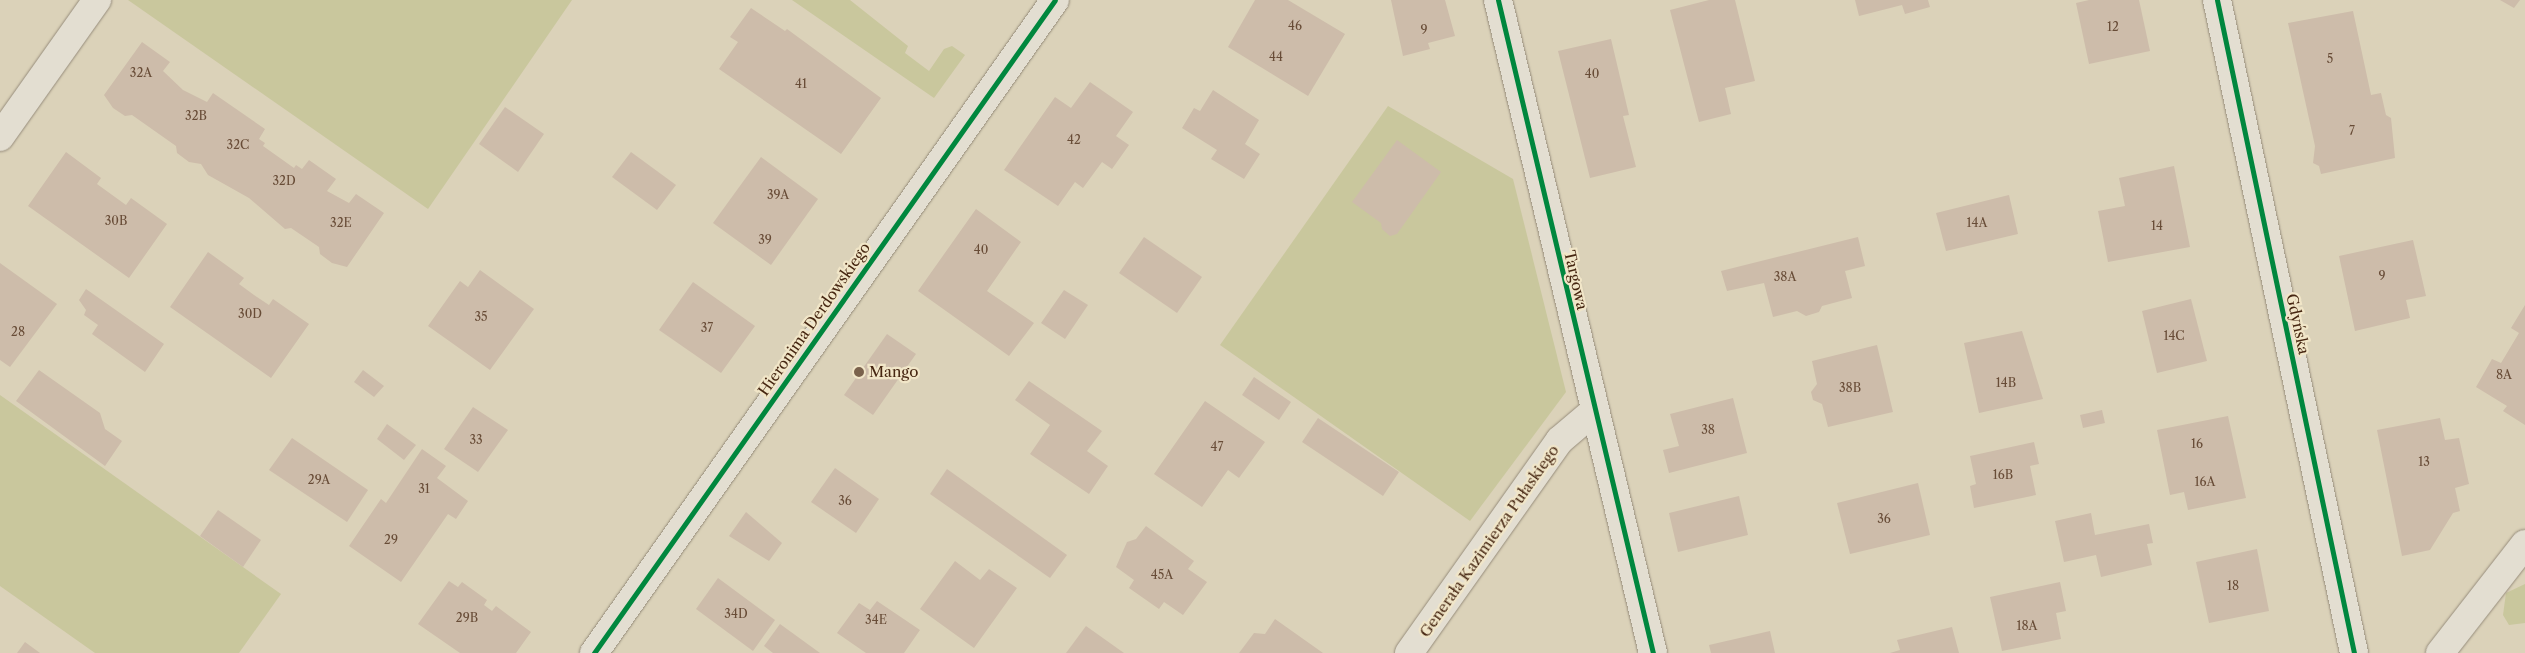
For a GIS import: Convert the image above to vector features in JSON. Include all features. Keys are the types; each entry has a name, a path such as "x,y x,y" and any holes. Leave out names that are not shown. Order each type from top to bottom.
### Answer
{"street":[{"path":"0,137 97,0"},
{"name":"Hieronima Derdowskiego","path":"594,653 1055,0"},
{"name":"Targowa","path":"1498,0 1593,412 1653,653"},
{"name":"Gdyńska","path":"2217,0 2354,653"},
{"name":"Generała Kazimierza Pułaskiego","path":"1409,653 1560,440 1593,412"},
{"path":"2440,653 2523,551"}],"shaded area":[{"path":"128,0 572,0 428,209"},
{"path":"792,0 850,0 908,46 905,53 929,71 944,49 952,46 965,55 934,98"},
{"path":"1388,106 1513,179 1566,392 1470,521 1220,345"},
{"path":"0,395 281,594 239,653 95,653 0,586"},
{"path":"2525,584 2525,623 2509,625 2503,615 2506,593"}],"building":[{"path":"1255,0 1288,0 1345,34 1308,96 1228,47"},
{"path":"1391,0 1445,0 1455,36 1428,43 1430,49 1403,56"},
{"path":"1709,0 1735,0 1755,81 1725,88 1731,114 1699,122 1670,10"},
{"path":"1855,0 1928,0 1930,7 1905,14 1902,5 1859,16"},
{"path":"2089,0 2139,0 2150,51 2089,64 2076,3"},
{"path":"2500,0 2520,0 2514,8"},
{"path":"751,8 785,31 787,29 881,98 841,154 719,69 738,42 730,37"},
{"path":"2353,11 2371,95 2381,93 2386,115 2391,118 2395,158 2321,174 2319,166 2313,163 2315,146 2288,23"},
{"path":"1611,39 1629,115 1623,116 1636,167 1590,178 1558,51"},
{"path":"142,42 170,62 163,71 183,90 207,102 213,93 265,129 259,139 265,143 263,146 294,168 296,165 302,169 309,160 336,179 327,191 349,203 356,194 384,213 347,267 332,263 320,254 319,247 291,228 285,229 249,198 208,175 201,164 189,162 177,153 176,146 132,115 125,116 113,108 104,95"},
{"path":"1090,82 1133,112 1116,136 1129,145 1112,169 1102,162 1083,188 1075,182 1058,206 1004,170 1055,97 1071,108"},
{"path":"1213,90 1259,120 1245,144 1260,154 1244,179 1211,159 1217,150 1182,128 1194,108 1200,111"},
{"path":"505,107 544,134 518,172 479,144"},
{"path":"1397,140 1441,172 1397,234 1390,236 1382,229 1381,223 1352,202"},
{"path":"66,152 101,178 97,184 126,205 131,198 167,224 129,278 28,206"},
{"path":"631,152 676,185 657,210 612,177"},
{"path":"761,157 818,199 771,265 713,223"},
{"path":"2174,166 2190,247 2108,262 2098,211 2125,206 2119,178"},
{"path":"2009,195 2018,234 1946,251 1936,213"},
{"path":"976,209 1021,242 987,291 1034,323 1009,356 918,291"},
{"path":"1144,237 1202,277 1177,313 1119,273"},
{"path":"1858,237 1865,266 1845,271 1852,298 1822,306 1819,312 1806,316 1797,311 1773,317 1764,283 1727,291 1721,271"},
{"path":"2413,240 2426,296 2406,300 2410,318 2355,331 2339,256"},
{"path":"208,252 244,278 239,284 254,295 269,305 273,299 309,324 271,378 170,307"},
{"path":"0,263 57,304 10,367 0,360"},
{"path":"480,270 534,309 490,370 428,326 460,281 468,287"},
{"path":"693,282 755,326 721,373 659,330"},
{"path":"86,289 164,344 145,372 92,334 98,325 84,315 86,310 79,300"},
{"path":"1064,290 1088,305 1065,339 1041,323"},
{"path":"2191,299 2207,361 2157,373 2142,311"},
{"path":"2525,305 2525,425 2503,411 2507,406 2476,387 2492,359 2501,363 2519,333 2511,328"},
{"path":"2022,331 2043,399 1979,413 1964,343"},
{"path":"887,334 916,354 873,415 844,395"},
{"path":"1877,345 1893,412 1828,427 1822,404 1813,400 1811,392 1817,384 1812,361"},
{"path":"39,370 100,413 105,429 122,441 105,466 16,401"},
{"path":"363,370 384,386 374,397 354,382"},
{"path":"1254,377 1291,402 1279,420 1242,395"},
{"path":"1029,381 1102,431 1087,451 1108,466 1089,494 1030,454 1050,425 1015,400"},
{"path":"1733,398 1747,453 1669,473 1663,450 1679,446 1670,414"},
{"path":"1205,401 1265,442 1239,478 1228,470 1202,507 1154,474"},
{"path":"473,407 508,430 478,472 444,449"},
{"path":"2102,410 2105,423 2083,428 2080,415"},
{"path":"2228,416 2246,498 2188,510 2184,492 2170,495 2157,430"},
{"path":"1318,418 1399,472 1383,496 1302,442"},
{"path":"2440,418 2445,440 2459,438 2469,484 2455,488 2460,511 2453,513 2430,550 2402,556 2377,430"},
{"path":"387,424 416,445 404,460 377,439"},
{"path":"292,438 368,490 347,522 269,470"},
{"path":"2034,442 2039,464 2030,466 2036,495 1974,508 1970,486 1976,484 1970,456"},
{"path":"422,449 446,466 437,478 468,501 456,519 448,514 401,582 349,546 381,499 386,503"},
{"path":"835,468 879,499 856,533 811,502"},
{"path":"947,469 1067,555 1050,578 930,494"},
{"path":"1918,483 1930,535 1850,554 1837,503"},
{"path":"1739,496 1748,535 1678,552 1669,513"},
{"path":"218,510 261,540 243,567 200,536"},
{"path":"746,512 782,543 769,561 729,536"},
{"path":"2091,513 2095,535 2149,524 2153,543 2147,544 2152,565 2101,577 2096,555 2064,562 2055,521"},
{"path":"1146,526 1194,561 1188,569 1207,582 1183,615 1164,602 1159,609 1129,588 1134,580 1116,567 1127,542 1136,539"},
{"path":"2257,549 2269,611 2209,623 2196,562"},
{"path":"955,561 980,580 989,569 1017,588 974,648 920,609"},
{"path":"718,578 775,620 753,651 696,609"},
{"path":"449,581 458,587 462,582 487,600 484,605 492,611 496,606 531,632 516,653 460,653 418,624"},
{"path":"2060,582 2066,611 2056,613 2061,639 2002,651 1990,597"},
{"path":"877,601 920,630 904,653 866,653 837,633 859,603 870,610"},
{"path":"1275,619 1323,653 1239,653 1254,633 1265,634"},
{"path":"780,624 820,653 773,653 764,646"},
{"path":"1086,626 1124,653 1066,653"},
{"path":"1952,627 1959,653 1890,653 1900,650 1897,640"},
{"path":"1770,631 1775,653 1711,653 1709,645"},
{"path":"25,642 40,653 17,653"}],"cycle path":[{"path":"594,653 1055,0"},
{"path":"1498,0 1653,653"},
{"path":"2217,0 2354,653"}],"place":[{"name":"Mango","path":"859,372"}]}
